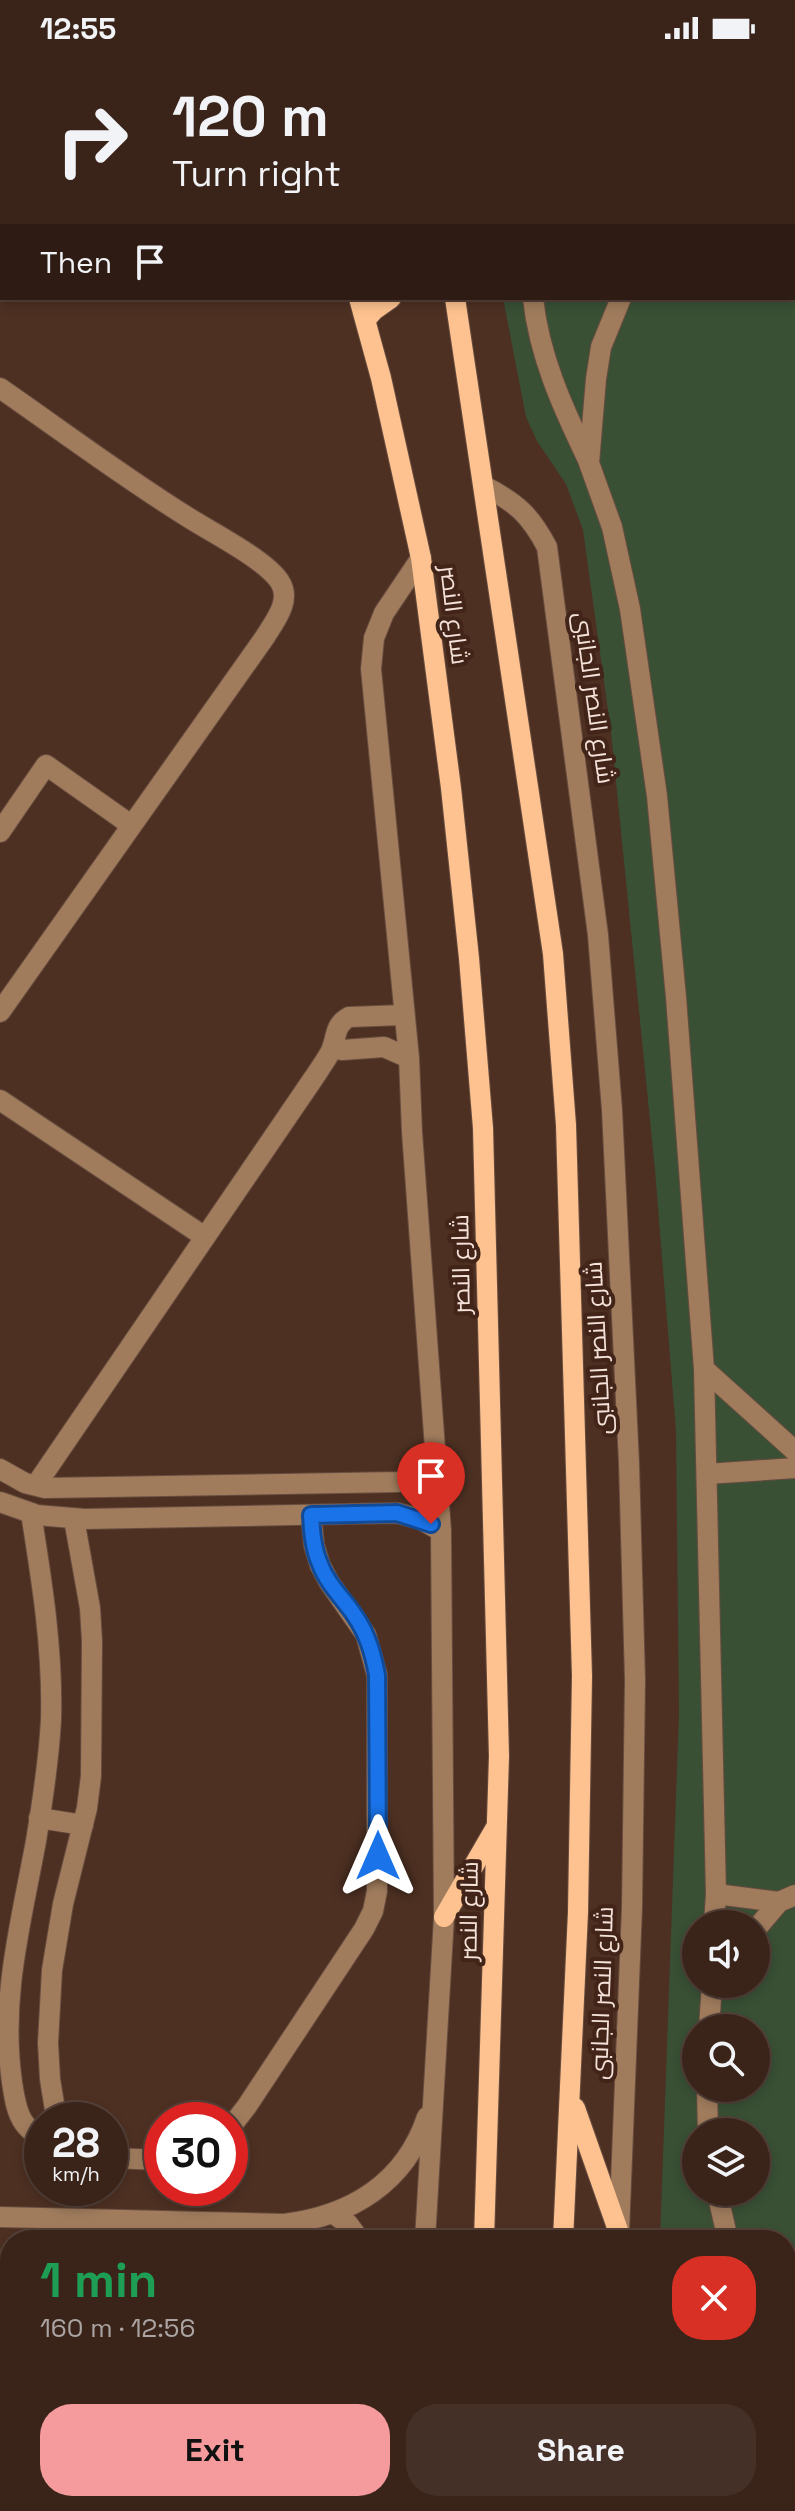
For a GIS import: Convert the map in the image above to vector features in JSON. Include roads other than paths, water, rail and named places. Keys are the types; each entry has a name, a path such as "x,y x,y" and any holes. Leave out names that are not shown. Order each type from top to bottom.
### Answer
{"main road":[{"name":"شارع النصر","path":"360,300 421,558 451,788 483,1128 499,1741 484,2230"},
{"path":"366,319 388,300"},
{"name":"شارع النصر","path":"453,300 484,486 553,954 566,1125 582,1676 578,1912 564,2230"},
{"path":"444,1917 497,1826"},
{"path":"571,2097 617,2230"}],"street":[{"path":"533,300 542,348 612,527 630,609 657,796 676,997 704,1369 715,1910"},
{"path":"589,463 601,347 620,300"},
{"path":"0,388 183,515 273,573 282,584 283,605 265,637 0,1012"},
{"name":"شارع النصر الجانبى","path":"484,486 511,500 533,521 547,547 598,935 606,1031 629,1463 635,1680 632,1907 619,2230"},
{"path":"421,558 384,613 374,638 371,669 409,1058 441,1531 444,1917 426,2230"},
{"path":"0,832 46,765 131,825"},
{"path":"36,1485 332,1048 335,1031 342,1021 349,1017 403,1015"},
{"path":"332,1048 384,1047 409,1058"},
{"path":"0,1100 205,1237"},
{"path":"704,1369 795,1451"},
{"path":"0,1469 25,1483 45,1488 398,1482 417,1476 437,1460"},
{"path":"707,1474 795,1468"},
{"path":"332,1483 334,1514"},
{"path":"0,1502 31,1513 74,1519 397,1513 420,1519 441,1531"},
{"path":"24,2106 15,2100 9,2061 10,1973 39,1818 51,1723 48,1622 31,1513"},
{"path":"248,2104 364,1929 373,1911 377,1891 377,1675 366,1635 320,1565 311,1515"},
{"path":"46,2102 52,1970 91,1776 90,1608 74,1519"},
{"path":"39,1818 83,1825"},
{"path":"716,1894 787,1898"},
{"path":"770,1915 787,1898"},
{"path":"0,2217 284,2224 309,2221 334,2214 362,2200 386,2181 407,2158 422,2132 432,2102"},
{"path":"720,2206 726,2230"},
{"path":"334,2214 352,2230"}]}
